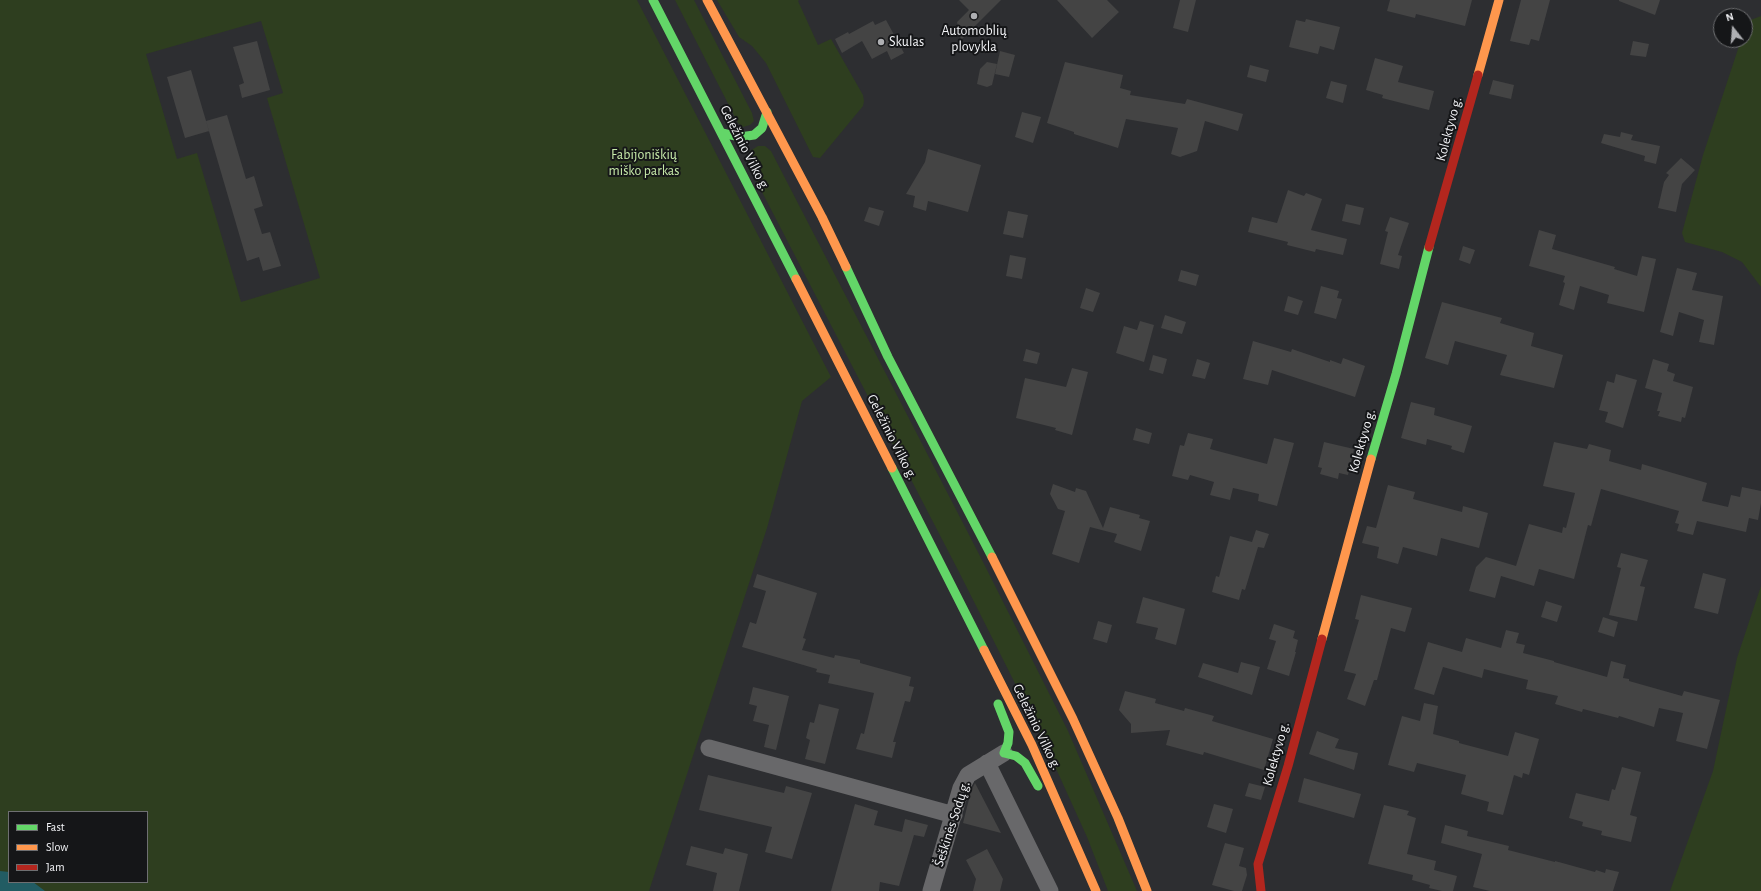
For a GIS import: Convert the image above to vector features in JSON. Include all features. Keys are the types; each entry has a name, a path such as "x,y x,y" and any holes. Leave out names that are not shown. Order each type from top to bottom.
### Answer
{"main road":[{"name":"Geležinio Vilko g.","path":"653,0 1032,745 1096,891"},
{"path":"707,0 822,216 888,357 1022,615 1118,818 1147,891"},
{"name":"Kolektyvo g.","path":"1261,891 1258,864 1288,766 1346,547 1396,374 1417,291 1499,0"},
{"path":"722,133 740,138 754,135 762,128 767,112"},
{"path":"974,629 981,664"},
{"path":"996,698 1009,732 1008,742 1004,753 1016,756 1025,763 1043,796"},
{"path":"1058,826 1079,852"}],"street":[{"path":"709,748 954,814"},
{"name":"Šeškinės Sodų g.","path":"930,891 961,788 968,775 1004,753"},
{"path":"987,763 1050,891"}],"green space":[{"name":"Fabijoniškių miško parkas","path":"0,0 637,0 831,377 802,401 767,528 649,891 0,891","holes":["261,21 283,93 267,98 320,278 241,302 197,153 177,159 146,54"]},
{"path":"675,0 694,0 752,113 754,121 750,125 743,127 738,123"},
{"path":"717,0 799,0 798,1 818,45 831,39 863,95 864,101 863,106 820,158 813,157 766,63 752,46 739,37"},
{"path":"1761,16 1761,287 1742,262 1722,252 1685,242 1682,233 1703,155 1738,48 1753,48 1753,19"},
{"path":"758,146 765,146 771,151 981,558 1068,731 1137,891 1108,891 1087,837 1039,731 959,572 748,165 747,158 750,151"},
{"path":"1761,586 1761,891 1670,891 1713,771 1737,658"}],"water":[{"path":"0,871 8,872 8,883 34,883 45,891 0,891"}],"building":[{"name":"Automoblių plovykla","path":"959,0 1001,0 961,40 957,22 969,10"},
{"path":"1057,0 1107,0 1119,12 1092,38"},
{"path":"1180,0 1196,0 1188,32 1173,28"},
{"path":"1390,0 1472,0 1465,26 1416,14 1415,18 1387,11"},
{"path":"1521,0 1550,0 1539,41 1531,39 1529,45 1510,41"},
{"path":"1619,0 1660,0 1655,15"},
{"path":"1306,19 1340,27 1334,50 1320,46 1318,54 1289,47 1296,20 1305,22"},
{"name":"Skulas","path":"886,20 904,53 891,60 887,51 872,59 862,41 842,53 835,39 848,32 849,34 873,21 875,25"},
{"path":"257,41 270,90 242,98 239,85 244,83 233,47"},
{"path":"1633,41 1649,44 1646,57 1630,55"},
{"path":"1000,51 1015,55 1009,77 995,74"},
{"path":"1375,58 1403,66 1398,82 1434,91 1429,110 1382,98 1383,95 1366,90"},
{"path":"987,62 997,64 992,85 987,87 977,84 980,69"},
{"path":"1065,62 1123,75 1120,88 1131,91 1130,95 1185,104 1187,99 1243,114 1238,131 1205,121 1197,151 1180,157 1171,154 1178,128 1126,119 1118,148 1074,134 1074,132 1047,123"},
{"path":"1250,65 1269,70 1266,82 1247,77"},
{"path":"191,70 209,131 185,138 167,77"},
{"path":"1493,80 1514,85 1511,99 1489,94"},
{"path":"1331,81 1347,85 1343,103 1326,98"},
{"path":"1022,112 1041,117 1033,143 1015,137"},
{"path":"227,115 246,179 254,176 263,206 254,209 262,234 270,232 281,266 263,271 259,257 247,261 206,121"},
{"path":"1621,132 1633,135 1631,140 1660,146 1656,164 1644,161 1645,156 1601,143 1604,134 1620,137"},
{"path":"928,149 981,165 968,212 928,201 926,211 913,207 915,196 906,194 925,162"},
{"path":"1681,158 1695,170 1682,184 1676,212 1658,208 1664,182 1669,175 1666,173"},
{"path":"1288,190 1304,196 1306,193 1322,199 1311,230 1347,239 1343,255 1316,249 1315,252 1287,245 1288,242 1248,232 1252,217 1277,223"},
{"path":"1346,204 1364,208 1360,225 1342,221"},
{"path":"869,207 884,211 879,226 864,221"},
{"path":"1008,211 1028,215 1023,238 1003,234"},
{"path":"1390,217 1409,223 1398,255 1402,256 1399,269 1380,264 1388,232 1385,231"},
{"path":"1539,230 1556,235 1552,249 1615,267 1614,269 1637,276 1642,256 1656,259 1644,312 1607,303 1609,295 1580,286 1574,310 1559,305 1565,283 1563,282 1565,276 1529,266"},
{"path":"1463,246 1475,250 1470,264 1459,260"},
{"path":"1010,255 1026,258 1022,279 1006,276"},
{"path":"1677,268 1697,273 1692,290 1723,296 1714,345 1699,342 1704,320 1679,312 1673,336 1660,332"},
{"path":"1181,270 1199,275 1196,286 1178,281"},
{"path":"1321,286 1339,291 1337,298 1342,299 1336,319 1314,313"},
{"path":"1086,288 1100,293 1093,312 1080,308"},
{"path":"1288,296 1303,301 1298,315 1284,311"},
{"path":"1442,302 1502,318 1500,323 1534,333 1531,346 1563,355 1554,388 1500,375 1507,355 1455,341 1448,365 1425,358"},
{"path":"1165,315 1186,322 1182,334 1161,328"},
{"path":"1140,321 1154,325 1144,362 1116,353 1124,326 1137,330"},
{"path":"1253,341 1291,352 1292,349 1330,362 1330,360 1341,364 1343,358 1365,366 1355,397 1272,370 1268,385 1243,379"},
{"path":"1026,349 1040,353 1037,364 1023,361"},
{"path":"1153,355 1167,359 1163,374 1149,370"},
{"path":"1197,359 1210,363 1205,379 1192,376"},
{"path":"1653,359 1669,364 1667,371 1675,374 1673,381 1693,387 1685,418 1682,417 1681,422 1658,416 1660,411 1657,411 1662,393 1645,388"},
{"path":"1072,368 1088,372 1072,435 1055,430 1056,428 1016,418 1025,378 1066,387"},
{"path":"1616,374 1637,380 1623,428 1605,422 1608,412 1599,410 1607,381 1614,383"},
{"path":"1411,402 1435,408 1434,415 1472,426 1464,453 1451,449 1452,446 1427,439 1426,445 1401,438"},
{"path":"1136,428 1152,433 1149,444 1133,440"},
{"path":"1188,433 1213,439 1210,449 1267,464 1274,438 1294,443 1277,506 1258,501 1259,494 1233,488 1230,500 1210,495 1214,482 1190,475 1188,480 1172,476 1180,445 1184,446"},
{"path":"1324,442 1354,449 1348,475 1339,473 1338,479 1320,474 1322,468 1318,467"},
{"path":"1554,442 1587,449 1589,444 1611,450 1609,461 1641,470 1642,464 1707,483 1702,501 1728,507 1731,495 1740,497 1742,487 1761,491 1761,503 1758,520 1749,518 1746,532 1697,521 1693,535 1677,531 1679,524 1675,523 1679,511 1601,489 1591,526 1588,525 1574,579 1539,569 1534,586 1501,576 1495,598 1469,591 1476,567 1486,557 1516,566 1529,524 1562,533 1563,527 1566,528 1575,493 1543,486"},
{"path":"1053,484 1075,492 1076,488 1086,491 1103,528 1110,507 1140,515 1139,518 1150,521 1141,551 1114,542 1117,534 1090,527 1079,563 1052,554 1065,511 1058,509 1050,494"},
{"path":"1388,485 1415,492 1413,499 1462,512 1463,506 1488,513 1479,548 1441,538 1437,556 1403,547 1398,564 1377,558 1379,547 1362,543 1367,526 1376,528"},
{"path":"1256,530 1269,534 1264,548 1258,547 1245,590 1242,589 1239,600 1212,592 1216,576 1219,577 1230,536 1252,542"},
{"path":"1621,553 1648,560 1640,586 1645,587 1637,621 1609,615 1621,568 1617,567"},
{"path":"1703,573 1726,579 1718,614 1694,608"},
{"path":"757,574 817,593 803,638 806,639 802,650 834,658 835,655 860,660 860,663 911,677 909,686 914,687 910,702 905,701 893,742 896,742 892,758 856,749 861,733 864,734 874,693 828,683 830,675 816,672 817,669 742,647 750,622 756,624 766,591 753,587"},
{"path":"1361,595 1412,608 1405,632 1391,628 1377,680 1374,680 1365,706 1347,699 1356,674 1344,671 1359,620 1355,619"},
{"path":"1143,597 1185,609 1176,645 1155,639 1158,628 1136,623"},
{"path":"1546,601 1562,606 1557,622 1541,617"},
{"path":"1603,617 1618,622 1614,637 1598,632"},
{"path":"1098,621 1112,625 1107,643 1093,639"},
{"path":"1274,624 1295,631 1293,638 1298,640 1289,676 1267,669 1276,641 1269,639"},
{"path":"1506,630 1519,633 1516,643 1525,645 1523,653 1607,677 1611,661 1626,665 1623,678 1629,679 1629,681 1682,696 1684,691 1720,700 1707,749 1676,741 1683,713 1659,708 1654,727 1619,716 1618,718 1583,709 1582,712 1555,704 1558,696 1526,689 1528,680 1484,669 1482,678 1443,667 1434,695 1414,689 1428,642 1462,652 1466,638 1501,648"},
{"path":"1241,662 1260,667 1252,695 1198,677 1203,663 1238,673"},
{"path":"753,687 789,696 776,750 764,747 769,725 753,721 757,706 749,704"},
{"path":"1125,691 1156,699 1155,703 1184,711 1185,708 1214,716 1212,721 1273,739 1264,770 1204,752 1203,755 1166,745 1170,730 1131,733 1131,724 1119,710"},
{"path":"1424,703 1438,706 1433,734 1459,741 1459,743 1508,756 1515,732 1539,739 1529,775 1523,773 1522,778 1514,775 1503,815 1487,811 1489,802 1461,794 1466,775 1417,763 1414,772 1388,765 1402,716 1420,721"},
{"path":"819,704 839,709 825,764 805,759 810,740 806,738 810,722 814,723"},
{"path":"1317,731 1339,739 1335,748 1358,753 1354,770 1309,754"},
{"path":"1622,767 1641,772 1630,815 1637,817 1631,842 1601,835 1602,831 1582,826 1583,822 1569,818 1576,793 1609,801 1612,789 1615,790"},
{"path":"708,775 784,793 786,786 812,793 792,859 765,852 772,827 699,810"},
{"path":"1304,778 1361,794 1354,818 1298,802"},
{"path":"975,783 1001,833 963,823 971,791"},
{"path":"1249,783 1265,787 1261,800 1245,796"},
{"path":"855,804 878,811 874,825 902,832 905,819 928,825 924,837 914,835 899,886 880,882 879,891 831,891"},
{"path":"1214,804 1233,809 1226,833 1207,827"},
{"path":"1384,805 1409,811 1407,815 1416,818 1407,854 1436,861 1434,870 1457,876 1453,891 1442,891 1429,888 1430,885 1412,880 1413,875 1368,864"},
{"path":"1445,825 1468,831 1467,836 1509,846 1508,850 1595,872 1596,870 1605,873 1606,869 1619,872 1613,891 1490,891 1473,887 1482,854 1441,843"},
{"path":"1225,843 1244,848 1239,866 1246,868 1247,875 1242,891 1234,891 1212,885"},
{"path":"691,846 723,854 725,848 748,854 739,891 713,891 717,873 686,865"},
{"path":"987,849 1003,879 1000,891 973,891 976,879 966,860"}],"traffic: fast":[{"path":"653,0 796,279"},
{"path":"722,133 740,137 754,135 762,128 767,112"},
{"path":"1371,459 1396,374 1429,247"},
{"path":"846,267 888,357 992,557"},
{"path":"892,468 984,650"},
{"path":"998,704 1009,732 1008,743 1004,753 1016,756 1025,763 1038,786"}],"traffic: slow":[{"path":"707,0 822,217 846,267"},
{"path":"1478,75 1499,0"},
{"path":"796,279 892,468"},
{"path":"1322,639 1371,459"},
{"path":"992,557 1073,719 1118,818 1147,891"},
{"path":"984,650 1032,745 1096,891"}],"traffic: jam":[{"path":"1429,247 1478,75"},
{"path":"1261,891 1258,864 1288,766 1322,639"}],"place":[{"name":"Automoblių plovykla","path":"974,16"},
{"name":"Skulas","path":"881,42"}]}
